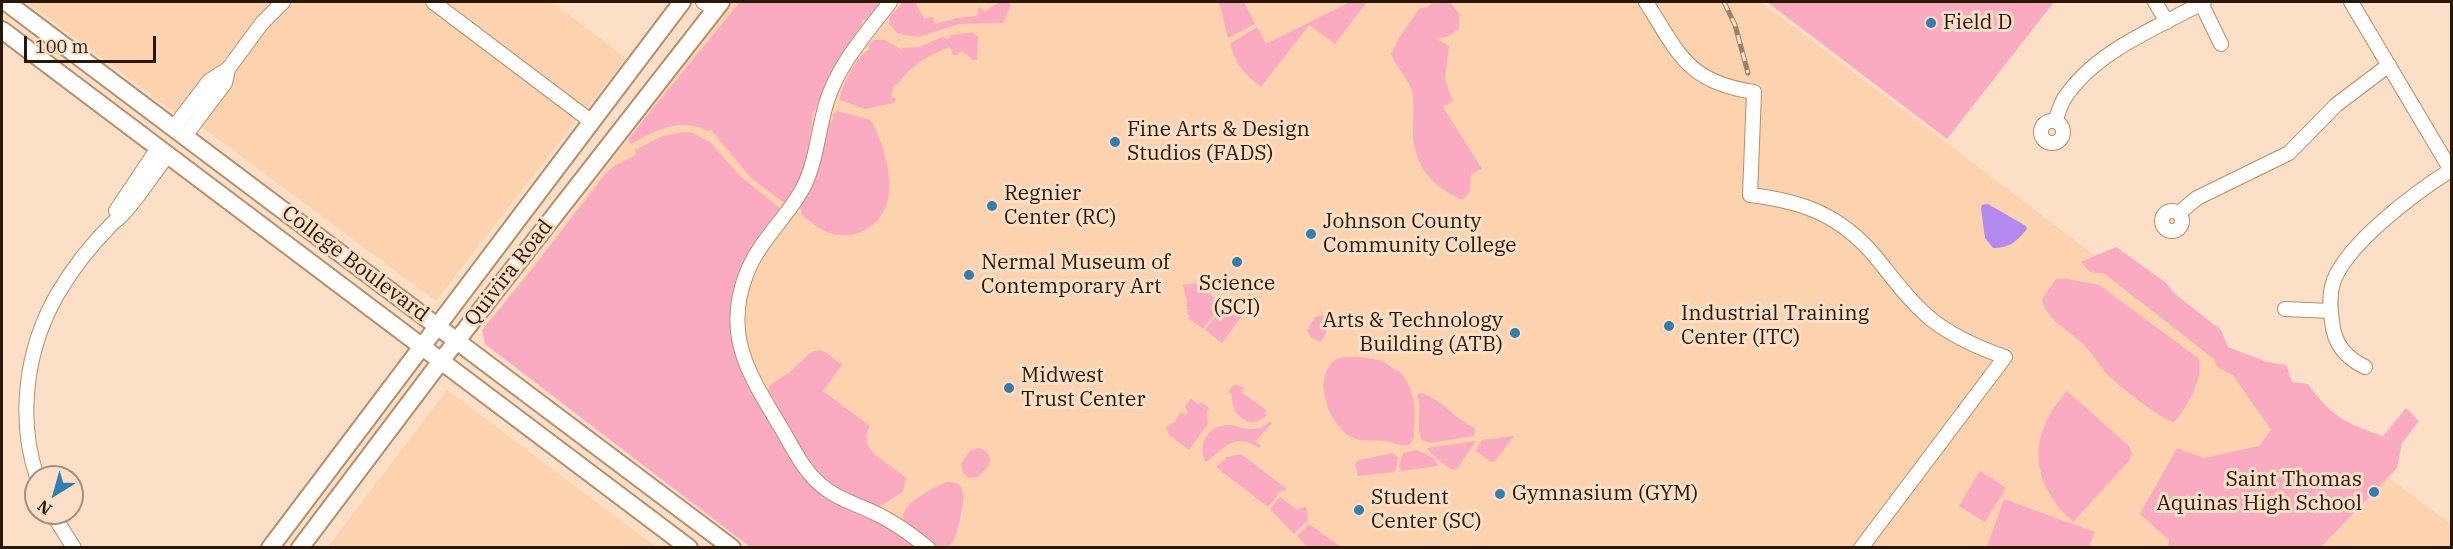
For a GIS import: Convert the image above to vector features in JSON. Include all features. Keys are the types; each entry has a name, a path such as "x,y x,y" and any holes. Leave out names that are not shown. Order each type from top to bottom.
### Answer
{"main road":[{"name":"College Boulevard","path":"6,2 732,548"},
{"name":"Quivira Road","path":"270,548 435,325 682,2"},
{"name":"Quivira Road","path":"300,548 713,4"},
{"name":"College Boulevard","path":"2,30 689,548"},
{"path":"79,88 95,89 160,137 172,140 179,132"},
{"path":"163,151 173,148 189,153 248,195 264,196"}],"street":[{"path":"179,132 225,83 228,69 262,23 283,2"},
{"path":"433,2 592,122"},
{"path":"890,2 844,64 835,80 818,135 810,172 789,209 754,257 745,275 740,297 737,332 740,350 751,375 801,461 817,481 841,498 900,526 928,548"},
{"path":"1646,2 1676,49 1693,69 1722,86 1754,92 1750,195 1791,201 1828,216 1862,241 1909,298 1933,321 1955,336 2005,357 1861,548"},
{"path":"2155,2 2167,22"},
{"path":"2055,121 2063,100 2091,69 2122,47 2202,2 2221,44"},
{"path":"2351,2 2451,171 2406,201 2347,257 2334,282 2330,297 2333,336 2344,353 2365,367"},
{"path":"2179,213 2197,198 2289,153 2336,105 2388,65"},
{"path":"35,465 27,421 27,394 36,343 58,294 109,226 118,207 163,151"},
{"path":"2286,309 2331,310"},
{"path":"60,525 74,548"}],"shaded area":[{"path":"32,2 273,2 177,114 30,4"},
{"path":"294,2 423,2 576,120 436,301 199,125 259,37"},
{"path":"446,2 552,2 626,58 586,109"},
{"name":"Johnson County Community College","path":"733,2 1761,2 2451,524 2451,547 757,547 483,330"},
{"path":"740,2 880,2 866,20 862,20 862,25 835,66 815,111 812,112 804,173 788,202 783,202 751,178 711,130 678,125 659,130 631,144 628,139"},
{"path":"903,2 915,2 924,19 933,17 935,24 956,18 977,16 980,7 985,12 1000,3 1011,4 1003,23 959,24 919,37 898,34 889,24 890,17"},
{"path":"1219,2 1244,2 1255,24 1228,38"},
{"path":"1350,2 1367,2 1335,44 1309,25 1261,87 1245,73 1238,63 1230,44 1257,27 1266,44"},
{"path":"1434,2 1450,2 1459,14 1459,29 1449,36 1437,39 1449,46 1445,80 1453,101 1443,107 1482,169 1471,174 1470,191 1463,200 1443,190 1435,183 1417,156 1413,133 1412,91 1391,54 1420,8 1426,8"},
{"path":"1767,2 2054,2 1947,139"},
{"path":"973,32 978,37 977,60 961,51 953,55 950,47 928,57 909,71 898,84 895,84 891,96 896,99 894,103 865,109 840,100 843,87 851,71 869,50 869,45 873,40 885,40 902,50 902,48 919,47 943,37 948,39 951,35"},
{"path":"837,111 871,120 882,146 889,173 889,192 883,212 869,228 850,235 829,233 822,229 802,215 800,205 817,171 830,122 834,119 832,115"},
{"path":"682,132 693,133 710,142 740,176 781,209 766,232 733,339 744,379 800,471 800,476 845,507 884,525 918,547 750,547 485,344 482,330 606,173 614,166 636,155 635,150 663,136"},
{"path":"1988,204 2026,226 2027,229 2013,243 1993,248 1985,238 1981,209 1982,205"},
{"path":"2116,247 2165,282 2176,295 2221,330 2228,347 2267,362 2286,365 2292,382 2308,384 2324,404 2341,418 2383,436 2406,408 2419,421 2402,443 2397,468 2321,547 2168,547 2169,540 2140,514 2177,448 2204,458 2259,446 2271,430 2233,375 2217,367 2214,359 2105,274 2090,272 2081,262"},
{"path":"2056,279 2099,285 2198,358 2200,365 2194,392 2174,422 2150,409 2119,385 2106,373 2081,341 2048,313 2042,299"},
{"path":"1195,283 1222,304 1203,329 1188,318 1189,311 1186,309 1188,307 1183,285"},
{"path":"1225,304 1241,317 1222,343 1205,330"},
{"path":"1326,316 1327,326 1320,342 1311,337 1307,330 1315,317"},
{"path":"818,350 826,352 843,364 823,391 870,426 867,443 871,450 906,478 903,492 877,508 834,489 812,468 766,393 770,385 790,372 810,353"},
{"path":"1361,357 1383,361 1399,371 1408,384 1415,412 1413,439 1409,445 1351,437 1336,423 1330,412 1324,390 1324,379 1328,369 1334,361 1340,358"},
{"path":"1238,385 1244,388 1241,392 1266,410 1266,416 1253,422 1247,421 1237,413 1232,394 1228,392 1232,386"},
{"path":"447,390 656,547 328,547"},
{"path":"2067,391 2129,446 2132,453 2129,461 2073,522 2058,507 2048,491 2041,475 2038,458 2045,424"},
{"path":"1420,393 1435,400 1475,428 1474,436 1431,443 1422,440 1417,396"},
{"path":"1191,399 1209,408 1207,411 1208,424 1189,450 1169,435 1166,427 1175,422 1181,412 1185,415 1188,413 1185,406"},
{"path":"1270,421 1272,423 1256,441 1261,446 1259,448 1242,441 1235,442 1223,448 1206,462 1203,455 1204,443 1210,432 1216,428 1229,425 1256,429"},
{"path":"1514,436 1495,461 1491,462 1475,450 1482,440"},
{"path":"1476,441 1456,470 1444,465 1427,448"},
{"path":"978,448 988,454 989,465 978,477 969,478 963,473 961,464 971,450"},
{"path":"1416,450 1434,458 1438,466 1401,471 1399,466 1403,453"},
{"path":"1393,453 1398,458 1395,472 1358,476 1355,464 1358,460"},
{"path":"1241,454 1287,489 1277,493 1278,495 1268,507 1216,467 1227,457"},
{"path":"1980,471 2006,488 1985,522 1959,506"},
{"path":"946,482 954,482 962,489 962,507 954,540 949,546 936,547 912,531 903,517 905,511 916,499"},
{"path":"1280,497 1296,509 1306,507 1308,520 1294,534 1270,509"},
{"path":"2004,499 2095,532 2089,547 1987,547"},
{"path":"1309,524 1341,547 1307,547 1297,536"}],"railway":[{"path":"1724,2 1735,25 1748,73"}],"place":[{"name":"Field D","path":"1931,23"},
{"name":"Fine Arts & Design Studios (FADS)","path":"1115,142"},
{"name":"Regnier Center (RC)","path":"992,206"},
{"name":"Johnson County Community College","path":"1311,234"},
{"name":"Science (SCI)","path":"1237,262"},
{"name":"Nermal Museum of Contemporary Art","path":"969,275"},
{"name":"Industrial Training Center (ITC)","path":"1669,326"},
{"name":"Arts & Technology Building (ATB)","path":"1515,333"},
{"name":"Midwest Trust Center","path":"1009,388"},
{"name":"Saint Thomas Aquinas High School","path":"2374,492"},
{"name":"Gymnasium (GYM)","path":"1500,494"},
{"name":"Student Center (SC)","path":"1359,510"}]}
